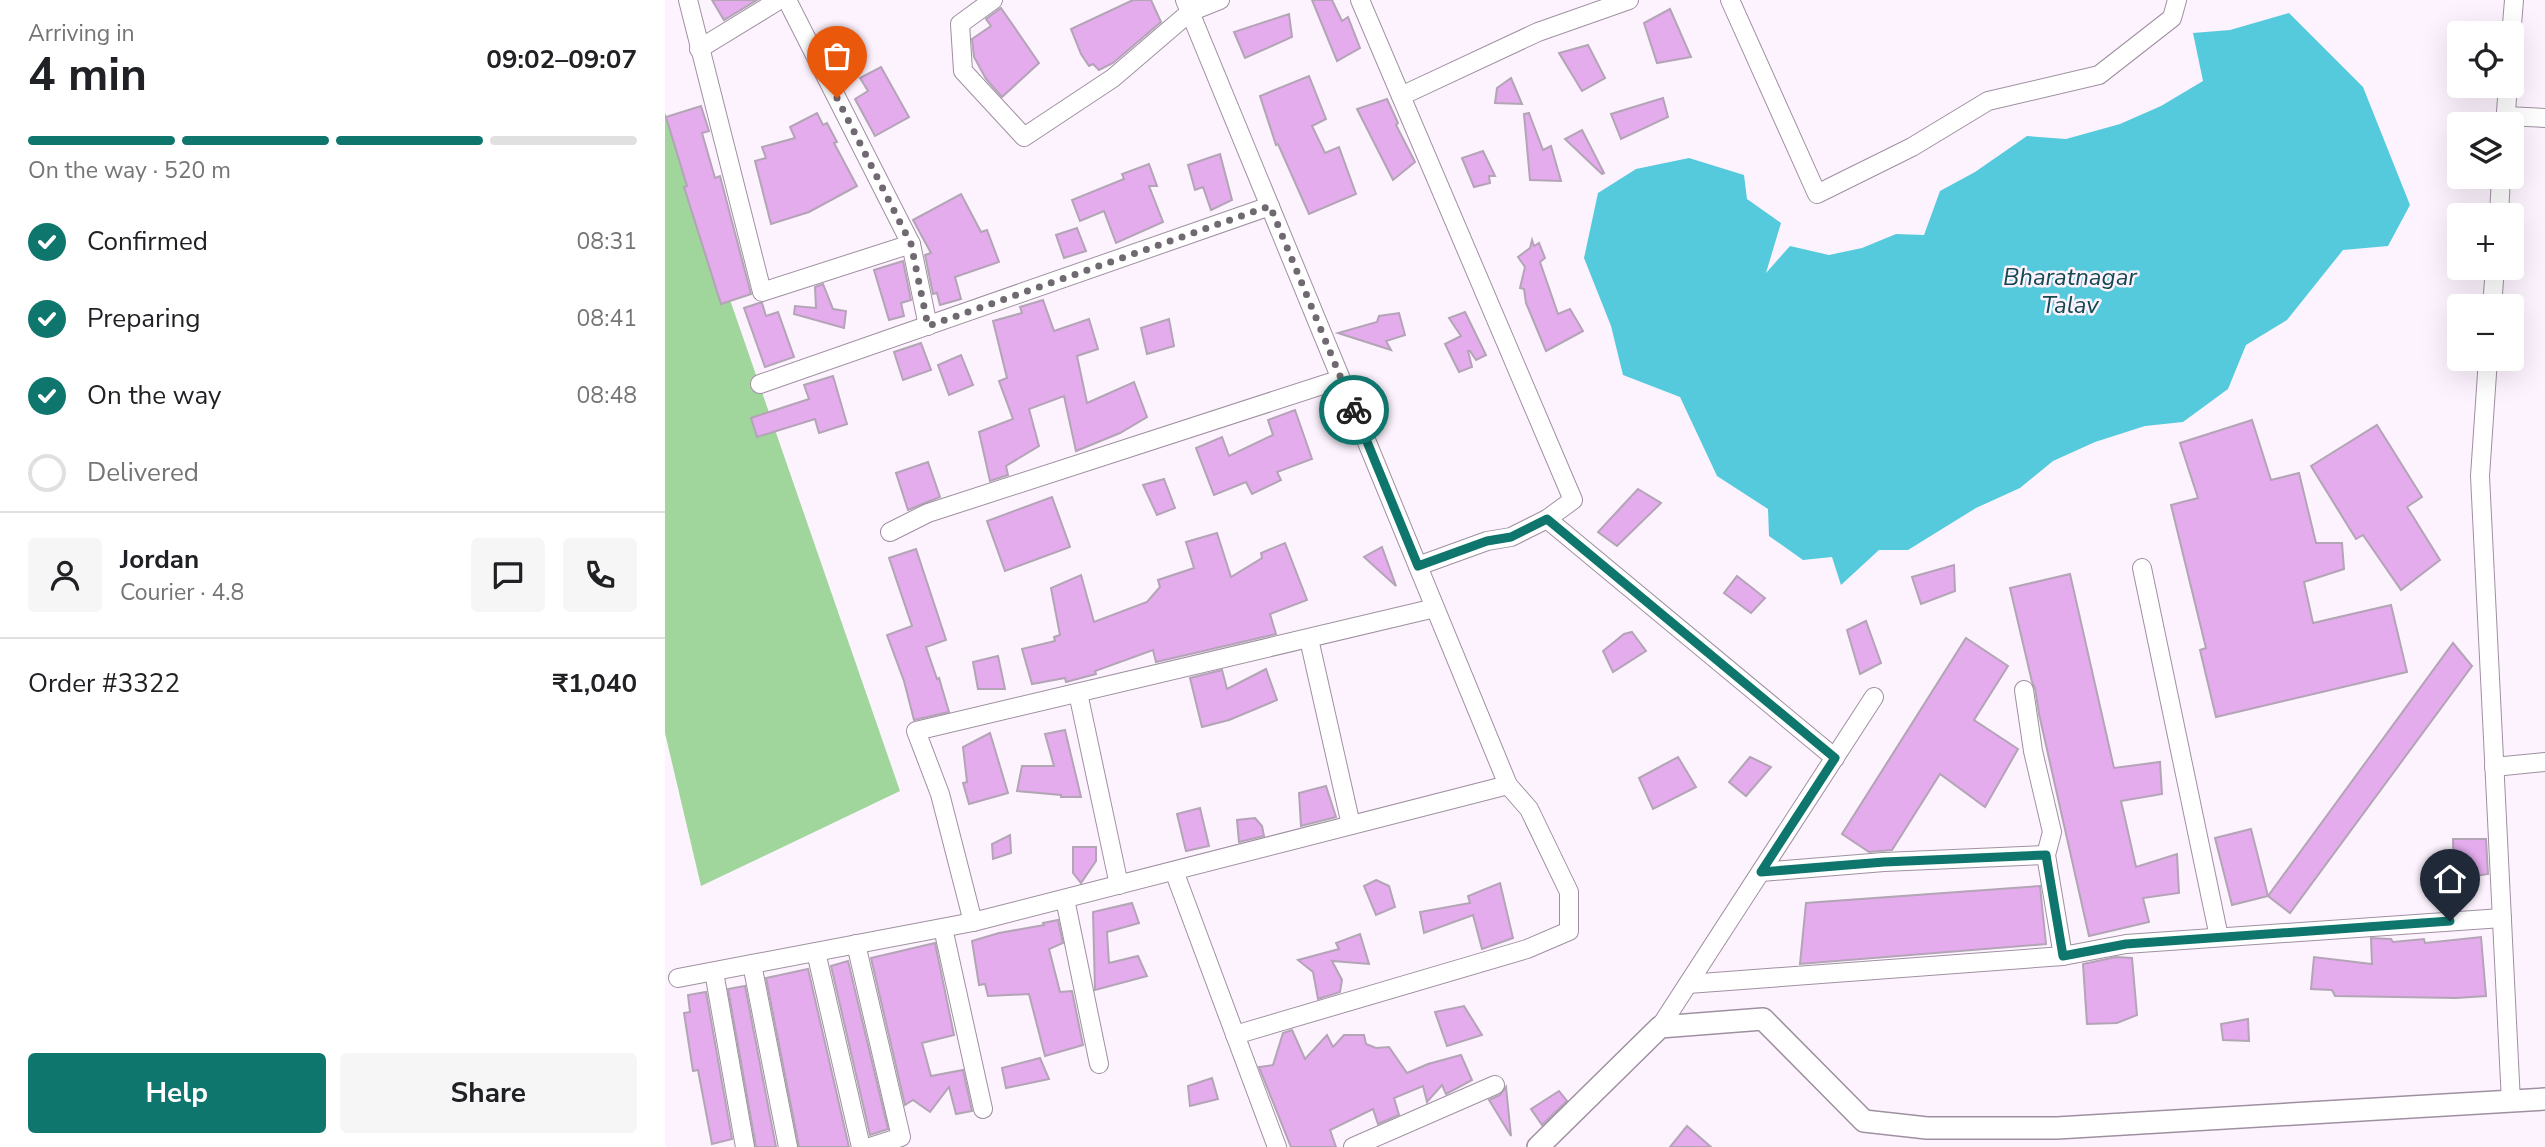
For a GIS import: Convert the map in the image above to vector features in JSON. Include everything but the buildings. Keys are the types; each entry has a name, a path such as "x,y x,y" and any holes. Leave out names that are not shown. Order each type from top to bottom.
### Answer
{"street":[{"path":"688,0 762,292 911,244"},
{"path":"699,49 779,0"},
{"path":"787,0 911,244 928,326"},
{"path":"993,0 960,24 963,71 1024,137 1113,78 1187,6 1220,0"},
{"path":"1360,0 1573,500 1547,519 1511,537 1487,541 1418,566"},
{"path":"1401,96 1538,32 1629,0"},
{"path":"1730,0 1817,194 1912,147 1988,101 2099,75 2172,18 2177,0"},
{"path":"2512,21 2514,0"},
{"path":"1187,6 1508,785 1529,809 1569,892 1569,931 1527,949 1235,1035"},
{"path":"2524,119 2545,118"},
{"path":"760,384 1270,206"},
{"path":"2487,371 2480,476 2511,1102"},
{"path":"890,532 928,513 1341,379"},
{"path":"1547,519 1835,758"},
{"path":"2142,568 2219,937"},
{"path":"973,922 940,794 916,731 1435,607"},
{"path":"1309,639 1351,825"},
{"path":"2024,690 2033,751 2052,832 2046,855 2063,956"},
{"path":"1078,693 1119,885"},
{"path":"1538,1147 1660,1027 1874,697"},
{"path":"2494,767 2545,762"},
{"path":"678,978 973,922 1508,785"},
{"path":"1761,872 1884,862 2046,855"},
{"path":"1174,871 1277,1147"},
{"path":"1065,899 1099,1064"},
{"path":"1688,984 2063,956 2126,944 2501,918"},
{"path":"943,928 983,1109"},
{"path":"856,944 901,1137 870,1147"},
{"path":"816,952 861,1147"},
{"path":"752,964 789,1147"},
{"path":"714,971 745,1147"},
{"path":"1660,1027 1763,1019 1864,1121 1927,1128 2057,1128 2545,1099"},
{"path":"1353,1147 1495,1085"}],"green space":[{"path":"665,112 900,791 701,886 665,733"}],"water":[{"name":"Bharatnagar Talav","path":"2289,13 2363,87 2410,205 2388,246 2343,250 2287,320 2246,345 2228,389 2183,422 2145,426 2095,442 2053,461 2020,488 1976,508 1908,550 1879,550 1841,585 1832,557 1803,560 1769,536 1768,509 1717,476 1680,397 1623,375 1611,326 1584,258 1598,193 1636,169 1689,158 1744,175 1747,199 1781,223 1766,273 1790,246 1829,255 1862,248 1896,234 1924,235 1940,191 1975,172 2027,136 2066,139 2120,124 2161,106 2203,81 2193,33 2230,30"}],"way so far":[{"path":"837,98 911,244 928,326 1270,206 1354,410"}],"route":[{"path":"1354,410 1418,566 1487,541 1511,537 1547,519 1835,758 1761,872 1884,862 2046,855 2063,956 2126,944 2450,921"}]}
